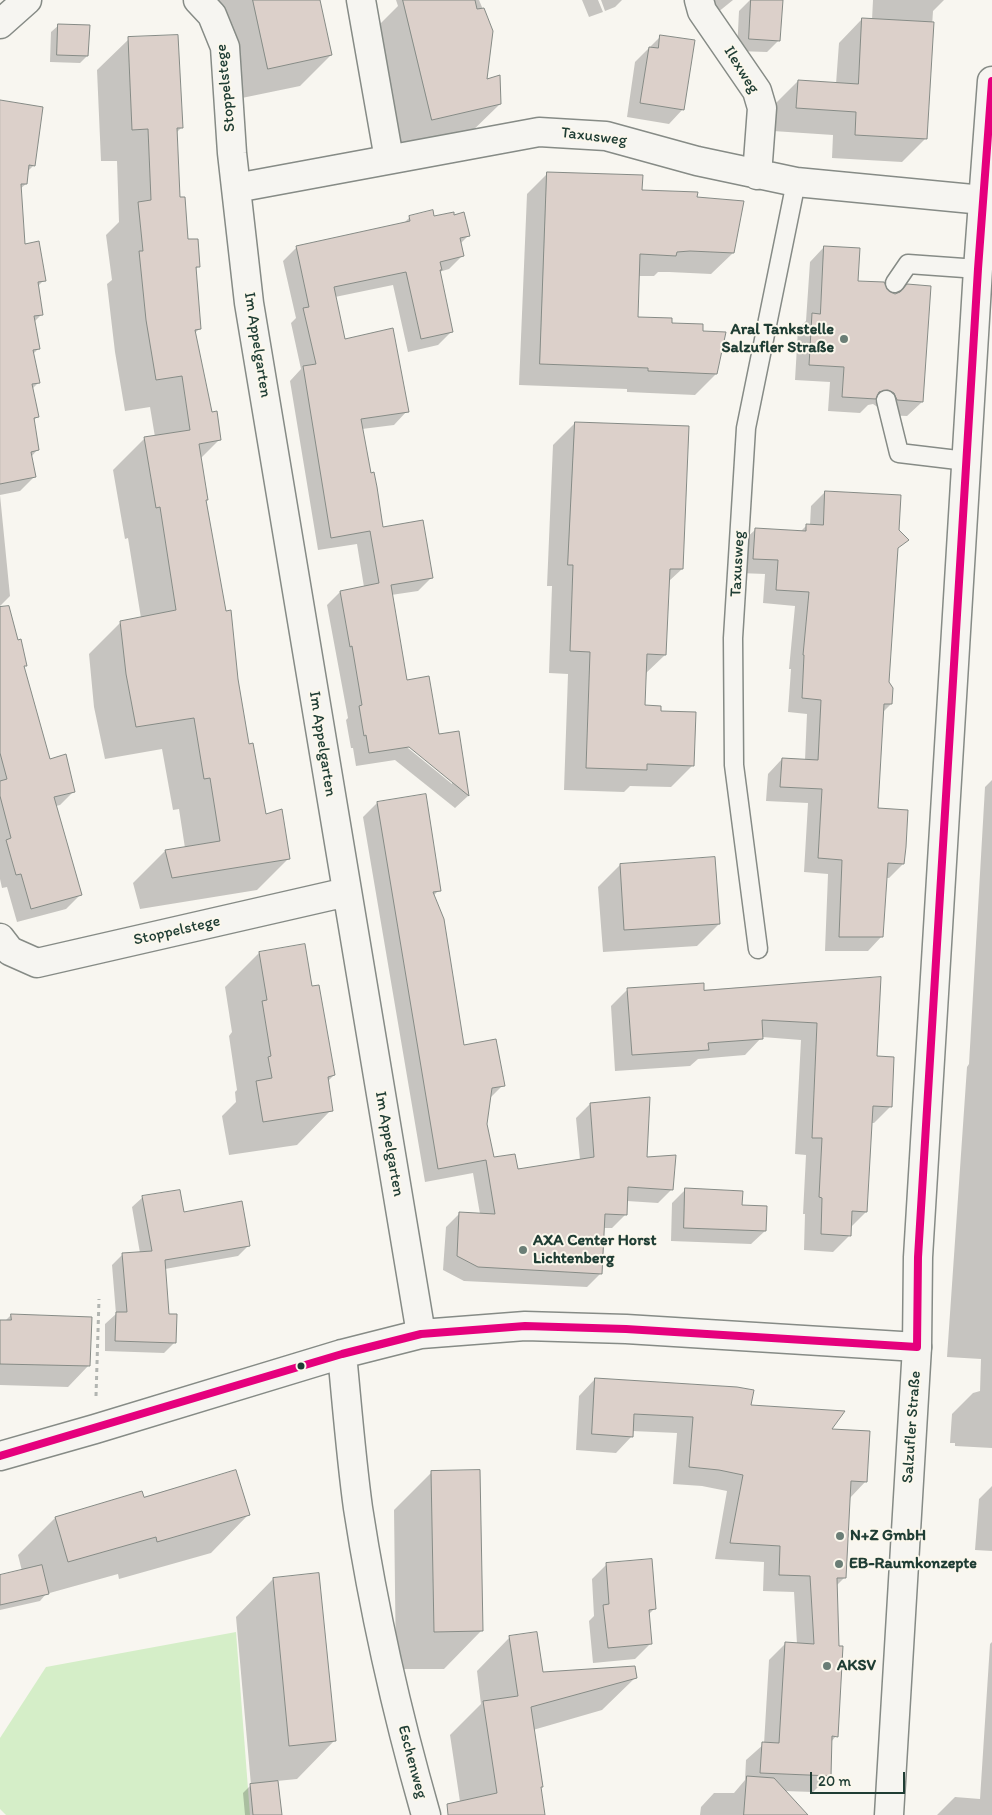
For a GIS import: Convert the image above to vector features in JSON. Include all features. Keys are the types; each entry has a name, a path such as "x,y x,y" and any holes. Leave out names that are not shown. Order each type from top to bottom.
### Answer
{"street":[{"path":"0,24 27,0"},
{"name":"Stoppelstege","path":"198,0 212,15 225,47 232,153"},
{"path":"361,0 389,159"},
{"name":"Ilexweg","path":"699,0 702,11 757,91 760,100 762,108 757,175"},
{"name":"Salzufler Straße","path":"890,1815 917,1347 919,1248 978,269 992,81"},
{"name":"Taxusweg","path":"236,188 289,180 389,159 460,148 540,132 577,133 632,142 696,161 796,182 983,200"},
{"name":"Im Appelgarten","path":"232,153 249,303 421,1334"},
{"name":"Stoppelstege","path":"3,949 37,963 347,892"},
{"path":"0,1456 342,1354 421,1334 525,1326 626,1329 917,1347"},
{"name":"Eschenweg","path":"342,1354 358,1507 381,1637 407,1750 426,1815"}],"lane":[{"name":"Taxusweg","path":"758,949 734,765 733,638 746,428 796,182"},
{"path":"895,283 908,264 978,269"},
{"path":"886,400 899,452 966,461"}],"path":[{"path":"95,1429 99,1299"}],"green space":[{"path":"236,1632 250,1815 6,1815 0,1809 0,1738 46,1667"}],"building":[{"path":"253,0 320,0 332,55 268,69"},
{"path":"403,0 475,0 477,9 484,8 493,31 487,79 500,75 501,104 432,120"},
{"path":"751,0 783,0 780,41 749,39"},
{"path":"862,18 934,22 927,139 855,135 856,112 796,108 798,80 858,84"},
{"path":"58,24 90,25 88,56 57,55"},
{"path":"178,35 183,128 177,128 180,197 185,197 188,239 198,239 200,267 196,267 201,329 195,330 212,412 217,411 221,440 199,444 208,500 206,500 226,611 231,610 238,679 249,744 253,743 266,814 282,809 290,859 172,878 165,850 220,841 210,778 204,779 194,718 136,727 126,674 120,621 176,610 160,507 156,508 144,437 190,430 182,376 156,380 146,320 139,251 143,251 138,202 151,200 148,129 132,130 128,37"},
{"path":"660,35 695,40 684,110 640,103 649,47 658,48"},
{"path":"0,100 43,107 35,166 29,165 27,184 21,184 25,244 39,241 46,281 38,282 43,315 34,316 40,349 33,350 40,383 32,384 39,417 34,418 39,450 31,452 36,477 0,484"},
{"path":"547,172 643,175 642,190 698,192 697,197 744,201 734,253 690,251 677,252 676,256 640,254 638,317 672,318 672,323 703,324 703,331 726,332 717,374 648,371 648,368 540,364"},
{"path":"433,210 434,216 454,212 454,215 464,212 470,236 460,238 464,256 440,262 453,332 421,339 406,272 334,287 345,339 393,328 409,412 361,419 371,473 374,472 383,527 423,520 433,578 391,585 407,680 429,676 439,734 459,731 469,796 409,747 369,753 359,706 362,705 352,646 350,647 340,591 379,583 370,531 331,538 303,366 316,364 303,308 309,307 296,246 410,221 409,216"},
{"path":"824,246 860,248 858,281 884,282 889,291 895,294 900,292 907,284 931,286 923,402 897,400 894,393 888,390 879,392 876,399 842,397 844,367 809,365 812,313 820,314"},
{"path":"575,422 689,426 683,569 670,569 666,655 647,654 645,705 661,706 661,711 696,712 694,766 647,764 647,770 586,768 590,652 570,651 573,565 568,565"},
{"path":"825,491 901,495 899,530 909,540 898,548 889,682 893,688 892,704 884,704 878,808 908,810 906,847 904,864 888,863 883,937 839,937 842,860 818,858 822,789 780,787 782,758 818,760 821,700 802,698 803,655 809,592 776,590 778,560 753,559 755,528 806,531 806,524 823,525"},
{"path":"9,606 18,640 21,639 27,666 24,666 50,759 66,754 75,792 54,797 82,895 31,909 21,874 16,875 6,840 11,838 0,796 0,781 7,779 0,753 0,607"},
{"path":"426,794 441,891 433,892 444,919 464,1045 496,1039 505,1086 492,1088 487,1124 494,1157 515,1154 518,1169 594,1157 590,1103 650,1097 647,1157 676,1155 673,1190 628,1187 627,1215 605,1214 602,1274 478,1267 457,1256 459,1212 495,1214 486,1160 438,1169 377,802"},
{"path":"715,857 720,924 624,930 620,864"},
{"path":"305,944 312,986 319,985 335,1075 328,1077 333,1111 263,1122 256,1081 272,1078 268,1057 271,1056 262,1001 267,1000 259,952"},
{"path":"881,977 877,1056 894,1057 892,1107 873,1106 867,1212 852,1211 851,1236 821,1234 822,1198 819,1197 822,1138 812,1138 817,1023 762,1020 763,1039 708,1043 709,1050 632,1055 627,988 704,983 704,990"},
{"path":"685,1188 743,1191 742,1205 767,1206 766,1231 684,1228"},
{"path":"180,1190 184,1212 242,1201 250,1246 165,1260 169,1314 177,1314 176,1343 115,1341 116,1312 127,1312 122,1253 152,1251 142,1196"},
{"path":"11,1314 92,1317 90,1366 0,1364 0,1320 11,1320"},
{"path":"595,1378 737,1387 754,1390 751,1405 845,1411 832,1429 870,1431 867,1482 851,1481 846,1578 837,1578 839,1646 843,1646 838,1737 832,1736 831,1776 760,1773 762,1742 779,1743 785,1642 814,1644 810,1576 779,1575 780,1546 730,1543 743,1475 689,1467 693,1417 634,1414 633,1437 592,1434"},
{"path":"236,1470 250,1515 157,1542 156,1537 68,1562 55,1517 142,1491 144,1497"},
{"path":"480,1470 483,1631 434,1632 431,1471"},
{"path":"652,1559 656,1609 649,1610 652,1644 608,1648 603,1605 609,1604 606,1563"},
{"path":"42,1565 49,1594 0,1605 0,1575"},
{"path":"319,1573 336,1741 289,1746 273,1578"},
{"path":"537,1632 543,1672 635,1666 637,1678 531,1707 543,1787 541,1787 545,1815 448,1815 447,1804 497,1793 483,1701 518,1696 509,1636"},
{"path":"747,1776 774,1778 808,1815 744,1815"},
{"path":"278,1781 282,1815 253,1815 250,1784"}],"transit line":[{"path":"917,1347 918,1257 978,269 992,81"},
{"path":"0,1456 342,1354 421,1334 525,1326 626,1329 917,1347"}],"place":[{"name":"Aral Tankstelle Salzufler Straße","path":"844,339"},
{"name":"AXA Center Horst Lichtenberg","path":"523,1250"},
{"name":"N+Z GmbH","path":"840,1536"},
{"name":"EB-Raumkonzepte","path":"839,1564"},
{"name":"AKSV","path":"827,1666"}]}
